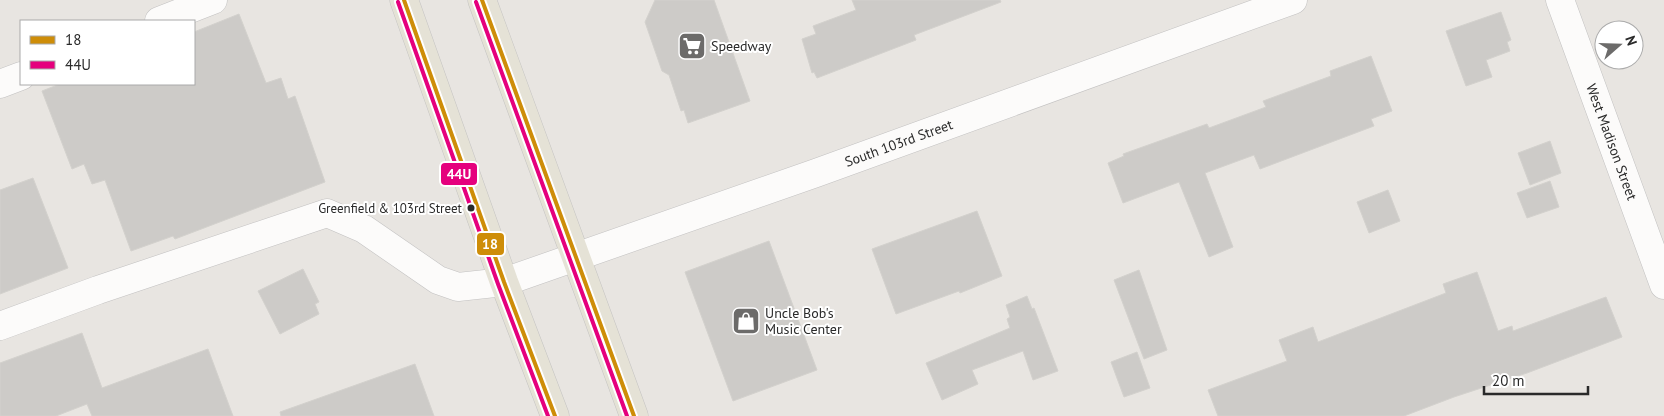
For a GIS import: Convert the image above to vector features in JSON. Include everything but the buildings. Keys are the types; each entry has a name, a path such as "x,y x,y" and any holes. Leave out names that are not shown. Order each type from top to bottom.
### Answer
{"main road":[{"path":"404,0 504,282 554,416"},
{"path":"482,0 634,416"}],"street":[{"path":"162,20 213,0"},
{"name":"South 103rd Street","path":"0,326 98,290 326,212 364,229 438,280 458,287 504,282 576,258 1293,0"},
{"name":"West Madison Street","path":"1560,0 1664,285"},
{"path":"0,84 20,76"}],"transit line":[{"name":"18","path":"404,0 504,282 555,416"},
{"name":"18","path":"482,0 634,416"},
{"name":"44U","path":"398,2 498,284 548,416"},
{"name":"44U","path":"476,2 627,416"}],"place":[{"name":"Speedway","path":"692,46"},
{"name":"Greenfield & 103rd Street","path":"471,208"},
{"name":"Uncle Bob's Music Center","path":"746,321"}]}
